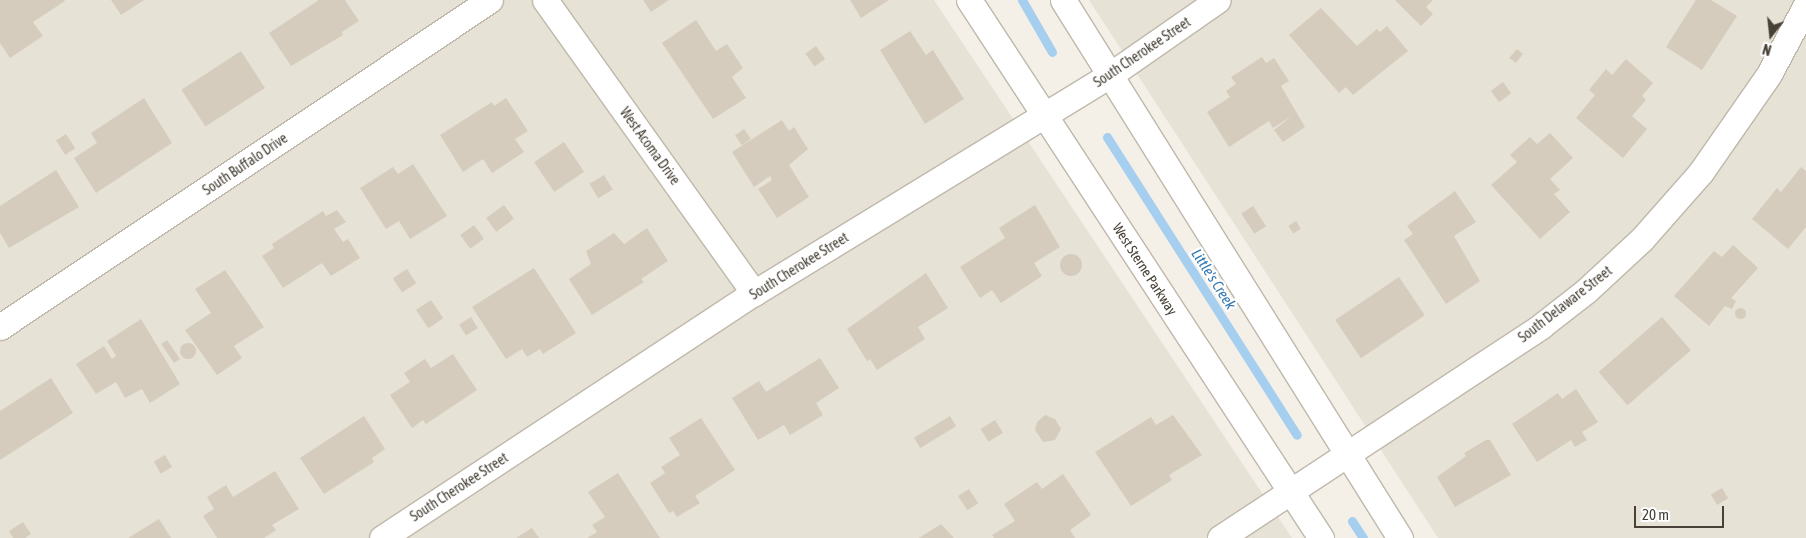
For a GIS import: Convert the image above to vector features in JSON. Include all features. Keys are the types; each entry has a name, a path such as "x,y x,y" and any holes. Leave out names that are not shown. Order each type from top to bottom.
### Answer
{"street":[{"name":"South Buffalo Drive","path":"0,327 490,0"},
{"name":"West Acoma Drive","path":"545,0 754,293"},
{"name":"West Sterne Parkway","path":"969,0 1321,538"},
{"path":"1063,0 1400,538"},
{"name":"South Cherokee Street","path":"382,538 754,293 1110,75 1218,0"},
{"name":"South Delaware Street","path":"1220,538 1541,326 1587,290 1642,239 1702,172 1737,124 1806,5"}],"shaded area":[{"path":"0,0 934,0 1292,538 0,538"},
{"path":"1089,0 1806,0 1806,538 1438,538"}],"building":[{"path":"0,0 65,1 33,22 43,36 10,58 0,43"},
{"path":"111,0 144,0 121,15"},
{"path":"319,0 345,0 359,21 342,32 343,35 291,66 269,33"},
{"path":"643,0 669,0 651,12"},
{"path":"850,0 889,0 861,18"},
{"path":"1395,0 1433,0 1426,7 1433,14 1421,26"},
{"path":"1696,0 1711,0 1737,16 1702,70 1666,47"},
{"path":"1321,8 1357,46 1377,29 1380,32 1387,26 1408,51 1353,95 1346,87 1339,93 1289,35"},
{"path":"696,20 716,51 727,44 743,68 732,77 746,98 713,119 662,43"},
{"path":"910,31 926,55 933,50 964,99 925,124 880,50"},
{"path":"816,46 825,59 815,67 805,53"},
{"path":"1517,49 1523,54 1516,63 1509,58"},
{"path":"241,51 265,88 205,127 181,90"},
{"path":"1262,57 1266,63 1274,58 1289,81 1281,86 1305,127 1283,142 1274,130 1292,116 1273,128 1269,121 1229,147 1207,112 1230,97 1226,91 1236,84 1231,77"},
{"path":"1626,59 1653,83 1642,96 1646,100 1632,116 1647,129 1623,158 1576,118 1595,95 1589,90 1606,69 1612,75"},
{"path":"1503,82 1511,93 1499,102 1491,91"},
{"path":"144,98 172,143 96,193 74,158 97,143 91,133"},
{"path":"506,98 528,131 515,139 524,152 492,173 483,159 463,172 440,135 492,102 494,106"},
{"path":"782,120 789,131 794,127 808,149 789,165 809,197 777,218 758,189 772,180 770,176 754,187 732,152"},
{"path":"744,129 751,139 742,145 735,135"},
{"path":"1550,133 1573,158 1550,179 1560,190 1554,194 1570,212 1540,239 1491,185 1517,162 1510,155 1530,137 1537,144"},
{"path":"66,134 75,148 65,155 56,141"},
{"path":"564,142 584,172 554,192 534,162"},
{"path":"413,164 447,216 410,239 399,221 386,229 360,188 393,167 398,174"},
{"path":"1801,167 1806,171 1806,227 1788,249 1752,219 1777,188 1781,192"},
{"path":"56,170 79,207 9,248 0,233 0,206"},
{"path":"604,175 613,190 598,198 589,184"},
{"path":"1455,191 1476,222 1454,236 1480,281 1446,304 1404,240 1413,234 1407,226"},
{"path":"504,205 514,219 496,232 486,218"},
{"path":"1035,205 1060,247 1034,263 1042,276 1001,303 992,290 980,298 960,267 1005,238 999,228"},
{"path":"1253,206 1266,226 1254,234 1241,214"},
{"path":"337,210 346,222 334,229 343,242 348,239 360,258 331,276 322,263 283,288 262,256 274,248 272,244 323,211 326,216"},
{"path":"1296,221 1301,229 1293,233 1288,226"},
{"path":"474,225 484,239 470,249 460,235"},
{"path":"647,228 668,261 641,279 644,282 592,315 569,279 591,264 586,251 614,233 624,244"},
{"path":"1733,245 1758,268 1731,298 1736,301 1732,309 1725,306 1709,326 1674,296 1714,251 1722,257"},
{"path":"1071,254 1079,257 1082,265 1079,273 1071,276 1063,273 1060,265 1063,257"},
{"path":"534,268 576,333 543,354 540,349 527,357 522,349 506,359 472,307"},
{"path":"407,269 416,283 402,293 393,278"},
{"path":"225,270 264,327 234,346 242,358 217,375 185,330 211,313 195,289"},
{"path":"926,273 948,308 918,327 925,339 877,370 870,359 867,361 847,329"},
{"path":"1399,277 1425,315 1361,358 1335,320"},
{"path":"431,300 443,318 428,328 416,310"},
{"path":"1740,307 1746,313 1740,319 1734,313"},
{"path":"471,317 478,328 466,335 459,324"},
{"path":"1662,317 1691,350 1627,405 1599,372"},
{"path":"141,319 180,384 150,403 142,389 125,398 116,382 96,394 76,364 104,346 112,359 116,356 107,341"},
{"path":"167,340 180,359 174,363 161,344"},
{"path":"185,343 191,343 196,348 194,357 185,359 180,354 180,348"},
{"path":"453,354 477,390 426,424 423,420 412,428 390,395 410,382 404,373 425,359 431,368"},
{"path":"820,358 839,388 816,403 823,415 790,435 784,425 758,440 732,398 759,381 766,392"},
{"path":"51,378 73,413 0,460 0,411"},
{"path":"1576,389 1598,422 1582,432 1587,440 1575,447 1571,440 1537,462 1512,424 1558,393 1562,399"},
{"path":"1045,415 1055,419 1061,429 1055,440 1043,442 1035,430 1037,422"},
{"path":"1173,415 1202,455 1169,475 1172,480 1131,506 1095,452 1151,417 1156,425"},
{"path":"364,416 385,449 372,458 374,462 324,494 300,458"},
{"path":"950,416 956,426 920,448 914,438"},
{"path":"701,418 735,470 695,496 700,503 677,517 673,511 669,513 650,483 665,473 661,467 680,455 669,438"},
{"path":"995,420 1003,433 989,442 981,429"},
{"path":"1486,440 1490,440 1511,475 1455,507 1437,477 1466,456 1464,453"},
{"path":"165,455 172,467 161,474 154,462"},
{"path":"275,471 299,509 272,525 276,530 264,538 217,538 203,516 214,509 207,497 226,485 233,497"},
{"path":"618,473 660,538 587,538 597,532 592,525 605,517 588,492"},
{"path":"1063,474 1091,515 1070,530 1075,538 994,538 992,535 1015,521 1004,504 1037,482 1042,489"},
{"path":"1722,488 1728,498 1717,505 1711,495"},
{"path":"969,489 978,503 967,510 958,496"},
{"path":"159,519 171,538 128,538"},
{"path":"23,522 31,534 25,538 13,538 9,531"},
{"path":"941,524 954,538 919,538"},
{"path":"532,528 539,538 516,538"}],"waterway":[{"name":"Little's Creek","path":"1022,0 1052,52"},
{"name":"Little's Creek","path":"1107,137 1297,435"},
{"name":"Little's Creek","path":"1352,521 1363,538"}]}
